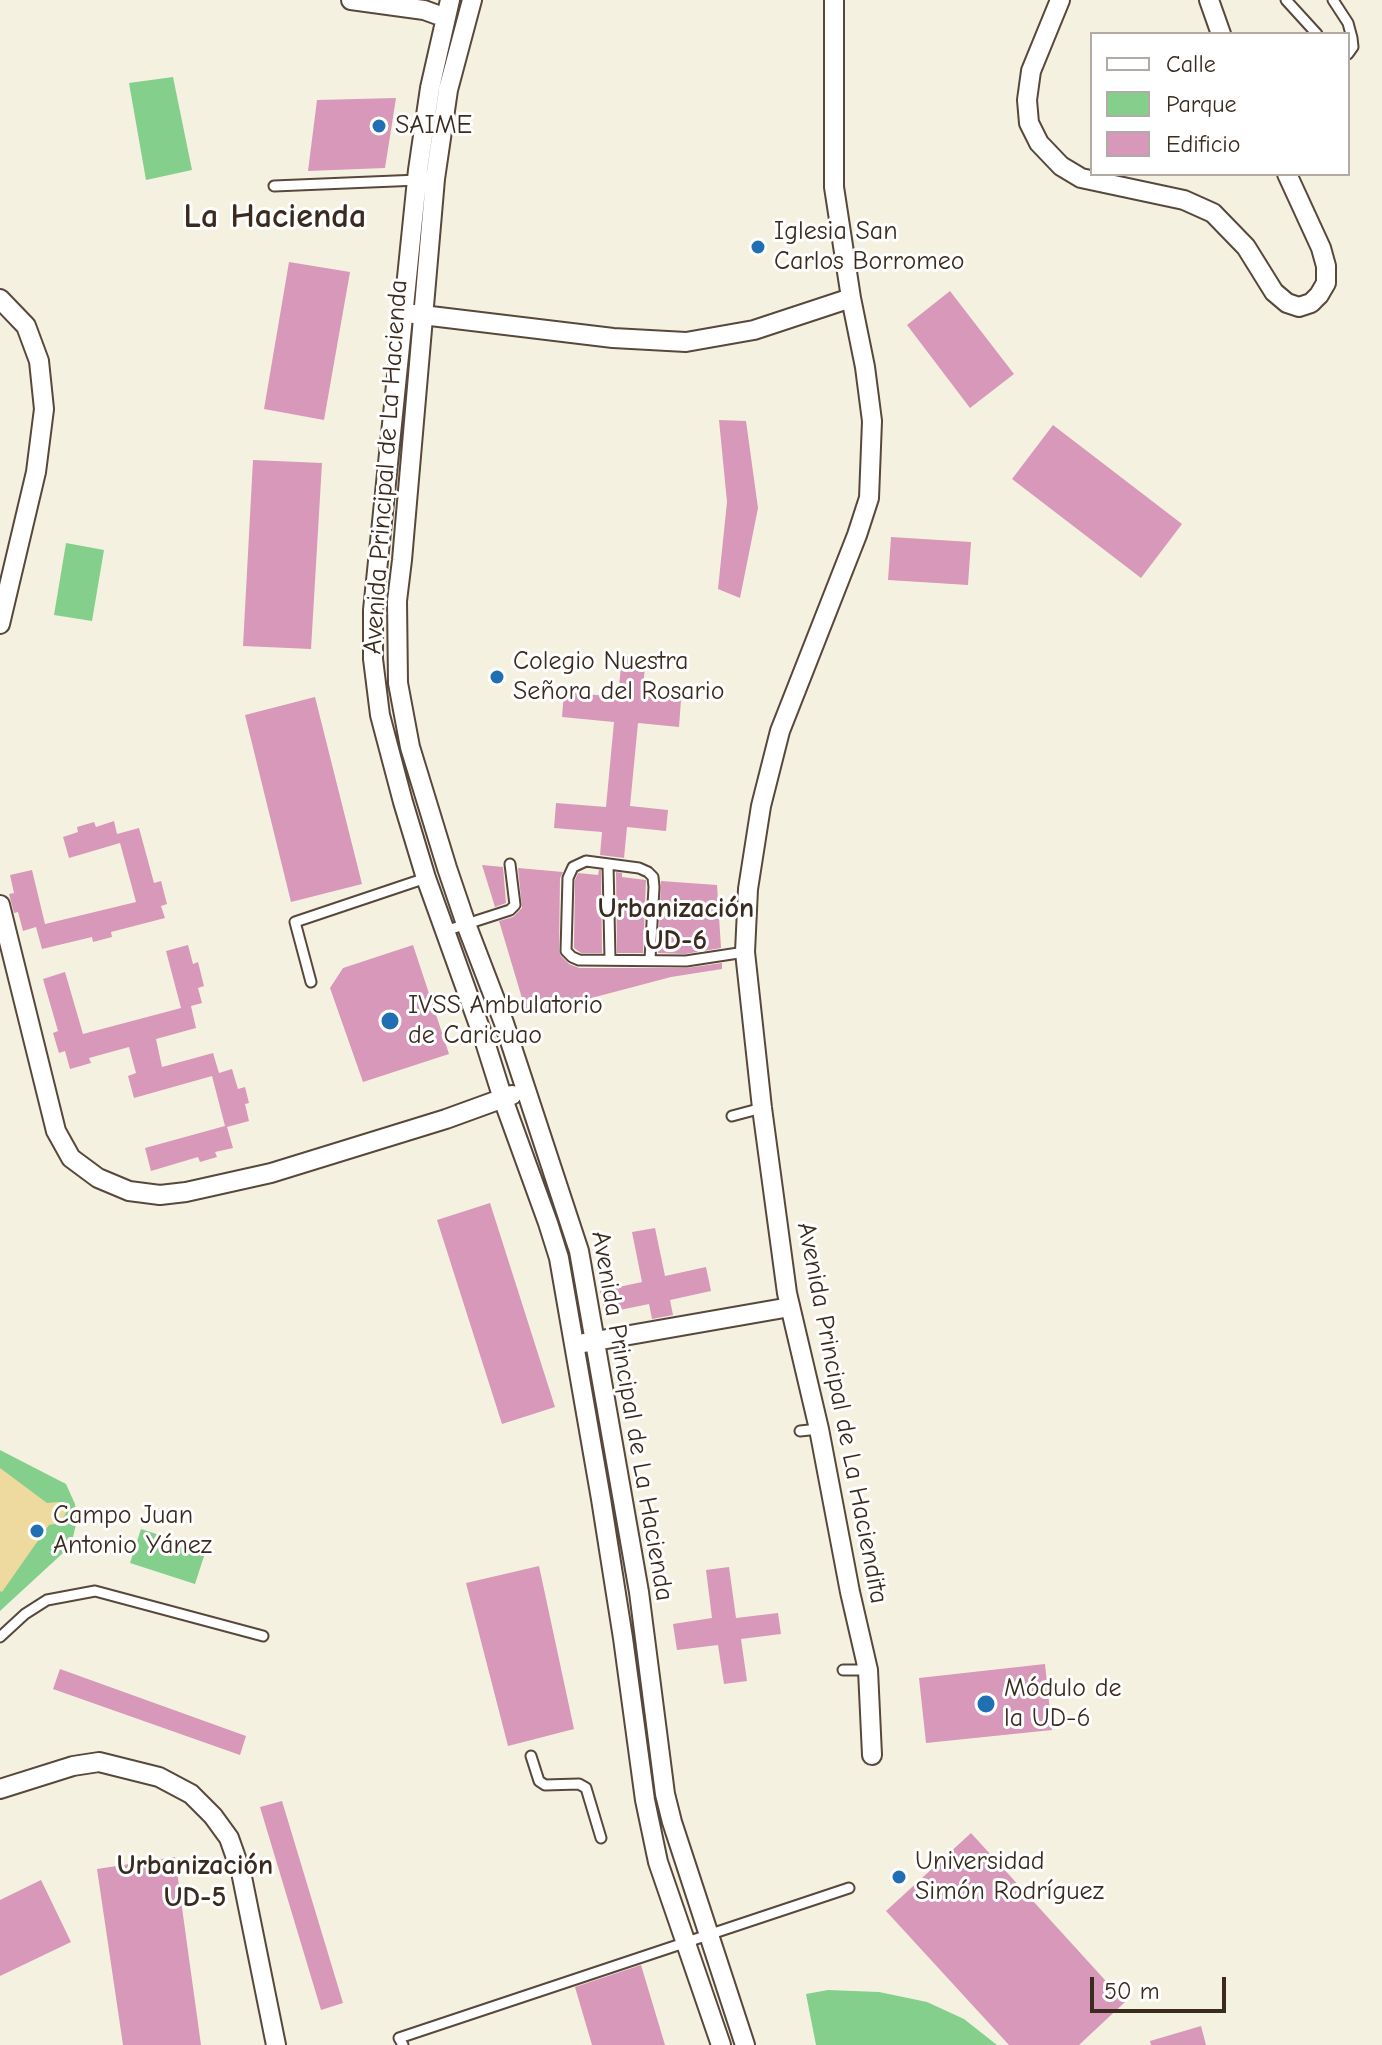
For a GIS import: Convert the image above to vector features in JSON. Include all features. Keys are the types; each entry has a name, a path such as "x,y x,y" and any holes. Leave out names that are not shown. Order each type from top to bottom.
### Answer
{"street":[{"path":"351,0 424,10 448,9"},
{"name":"Avenida Principal de La Hacienda","path":"472,0 426,179 403,313 373,610 373,659 380,715 426,878 559,1258 623,1638 645,1800 658,1862 721,2045"},
{"name":"Avenida Principal de La Haciendita","path":"834,0 834,187 865,367 872,421 876,498 857,535 780,731 761,806 748,889 745,952 762,1108 790,1307 810,1430 868,1670 872,1755"},
{"path":"1060,0 1031,71 1027,100 1029,123 1039,143 1061,166 1081,178 1184,200 1213,213 1246,247 1274,292 1287,303 1299,307 1311,303 1319,295 1326,283 1326,266 1321,248 1288,176"},
{"path":"1209,0 1220,32"},
{"name":"Avenida Principal de La Hacienda","path":"448,9 430,88 423,314 397,601 398,683 410,747 447,868 504,1023 579,1251 639,1592 665,1794 745,2045"},
{"path":"403,313 613,338 686,342 754,330 851,298"},
{"path":"0,299 26,326 39,361 44,409 36,472 0,624"},
{"path":"426,878 447,868"},
{"path":"0,905 56,1131 71,1158 98,1178 129,1191 160,1195 186,1192 271,1173 446,1119 526,1090"},
{"path":"574,1344 790,1307"},
{"path":"0,1789 73,1766 99,1762 159,1777 191,1794 229,1838 237,1861 276,2045"}],"lane":[{"path":"1286,0 1315,32"},
{"path":"1333,0 1348,23 1353,47 1350,54"},
{"path":"274,186 426,179"},
{"path":"650,959 653,877 639,868 586,861 573,867 568,878 566,951 572,957 579,960 686,961 745,952"},
{"path":"445,931 510,910 515,905 510,864"},
{"path":"608,864 610,959"},
{"path":"311,982 295,922 426,878"},
{"path":"732,1116 762,1108"},
{"path":"585,1408 606,1402"},
{"path":"0,1637 25,1614 47,1600 95,1591 263,1636"},
{"path":"843,1670 868,1670"},
{"path":"531,1756 539,1781 545,1785 579,1784 586,1788 601,1838"},
{"path":"651,1828 672,1822"},
{"path":"403,2045 399,2038 849,1888"}],"green space":[{"path":"173,77 192,170 146,180 129,83"},
{"path":"66,543 104,550 92,621 54,615"},
{"name":"Campo Juan Antonio Yánez","path":"0,1450 66,1484 75,1504 77,1520 73,1537 63,1553 0,1611"},
{"path":"141,1529 206,1550 195,1584 130,1563"},
{"path":"828,1990 879,1992 927,2002 964,2019 997,2045 816,2045 806,1994"}],"sand":[{"path":"0,1468 47,1503 61,1503 66,1513 60,1523 49,1525 2,1592 0,1591"}],"building":[{"path":"396,98 385,168 308,171 317,100"},
{"path":"289,262 350,272 324,420 264,409"},
{"path":"950,291 1014,374 970,408 907,325"},
{"path":"719,420 746,421 758,508 740,598 718,589 727,502"},
{"path":"1053,425 1182,524 1141,578 1012,479"},
{"path":"253,460 322,463 311,649 243,646"},
{"path":"891,537 971,542 968,585 888,580"},
{"path":"622,656 646,658 642,696 681,700 679,727 638,723 630,806 668,810 666,831 627,827 624,858 600,855 602,832 554,828 556,803 606,807 614,722 562,717 564,692 618,697"},
{"path":"315,697 362,884 291,902 245,715"},
{"path":"114,821 117,834 139,828 154,883 161,881 167,904 161,906 165,918 111,932 112,937 93,942 92,937 42,949 36,927 23,931 18,912 14,913 9,894 14,893 10,875 32,870 45,924 136,902 120,843 69,858 63,837 78,832 77,827 94,822 96,827"},
{"path":"482,865 503,867 506,903 495,907"},
{"path":"518,868 563,872 560,878 559,951 569,964 579,968 686,968 722,963 722,969 671,977 527,1015 499,921 513,917 522,908"},
{"path":"599,870 602,953 581,953 574,948 575,880 578,873 598,875"},
{"path":"616,872 622,873 622,877 646,880 643,953 617,953"},
{"path":"661,881 717,885 721,948 685,954 658,953"},
{"path":"188,945 193,964 198,962 204,986 198,988 202,1003 191,1006 196,1028 156,1039 162,1067 213,1053 219,1073 232,1069 238,1089 245,1087 249,1121 227,1127 233,1148 215,1152 217,1157 200,1162 198,1157 151,1171 145,1148 225,1126 212,1076 134,1098 128,1076 136,1073 129,1047 89,1058 91,1063 70,1069 65,1051 59,1053 53,1033 58,1031 43,979 65,972 83,1034 181,1008 166,951"},
{"name":"IVSS Ambulatorio de Caricuao","path":"413,945 449,1054 363,1082 330,988 343,968"},
{"path":"490,1203 555,1407 502,1424 437,1220"},
{"path":"655,1228 665,1276 706,1267 711,1291 670,1300 673,1315 652,1319 649,1304 605,1313 600,1291 642,1282 632,1232"},
{"path":"539,1566 574,1729 508,1746 466,1583"},
{"path":"729,1567 736,1618 778,1613 781,1634 741,1639 747,1681 724,1684 718,1645 677,1650 673,1624 712,1618 706,1570"},
{"name":"Módulo de la UD-6","path":"1045,1664 1052,1730 926,1743 919,1678"},
{"path":"60,1669 246,1736 240,1755 53,1689"},
{"path":"282,1801 343,2003 321,2010 260,1807"},
{"path":"971,1833 1125,2002 1079,2045 1009,2045 886,1911"},
{"path":"175,1857 201,2045 123,2045 97,1869"},
{"path":"41,1880 71,1942 0,1976 0,1900"},
{"path":"641,1965 665,2045 592,2045 575,1987"},
{"path":"1201,2026 1206,2045 1151,2045 1150,2041"}],"place":[{"name":"SAIME","path":"379,126"},
{"name":"Iglesia San Carlos Borromeo","path":"758,247"},
{"name":"Colegio Nuestra Señora del Rosario","path":"497,677"},
{"name":"IVSS Ambulatorio de Caricuao","path":"390,1021"},
{"name":"Campo Juan Antonio Yánez","path":"37,1531"},
{"name":"Módulo de la UD-6","path":"986,1704"},
{"name":"Universidad Simón Rodríguez","path":"899,1877"}],"district":[{"name":"La Hacienda","path":"275,217"},
{"name":"Urbanización UD-6","path":"676,925"},
{"name":"Urbanización UD-5","path":"195,1882"}]}
